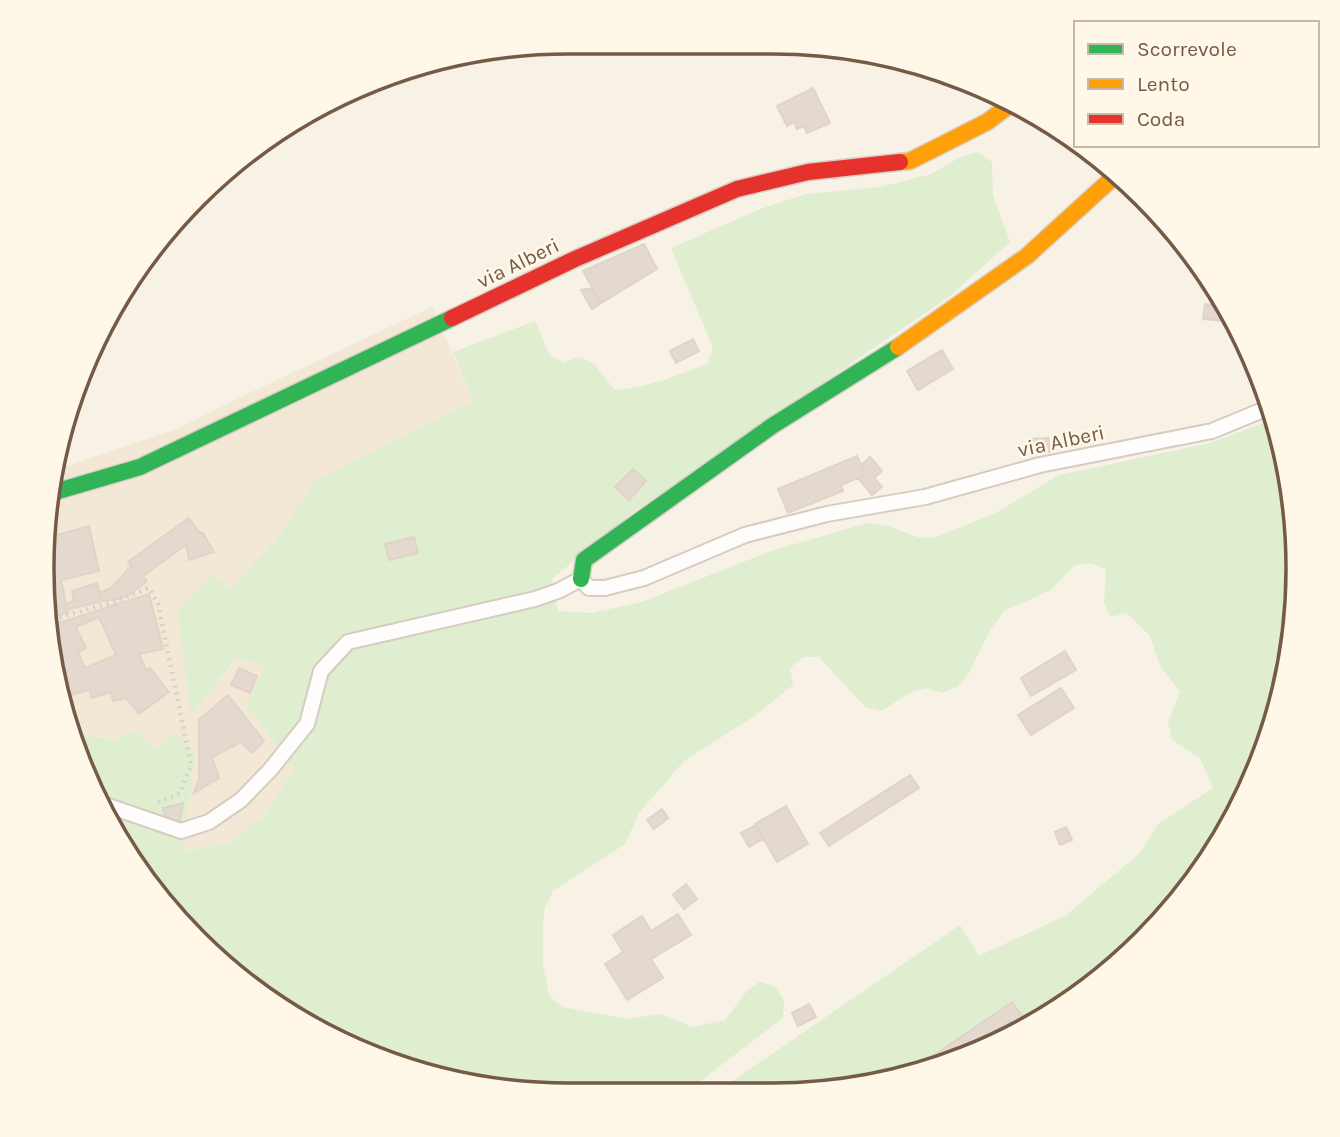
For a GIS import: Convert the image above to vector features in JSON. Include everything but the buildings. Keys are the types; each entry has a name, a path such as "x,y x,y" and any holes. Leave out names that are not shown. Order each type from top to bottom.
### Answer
{"street":[{"name":"via Alberi","path":"60,491 139,467 575,259 737,190 808,172 910,161 987,122 1004,110"},
{"path":"582,579 584,560 772,426 876,362 1027,256 1110,181"}],"lane":[{"name":"via Alberi","path":"582,579 589,588 606,588 644,578 745,535 827,514 925,497 1040,465 1212,431 1260,411"},
{"path":"113,808 181,831 209,822 241,800 270,771 307,724 321,671 348,642 535,599 582,579"}],"path":[{"path":"57,618 114,603 149,588 159,604 191,765 180,793 131,814"}],"shaded area":[{"path":"432,307 473,401 313,482 282,532 231,589 192,715 238,658 266,665 246,706 295,768 264,816 230,843 183,851 195,752 177,734 154,748 81,732 64,669 55,602 55,535 59,501 64,467 179,428"}],"green space":[{"path":"978,152 992,162 993,195 1010,242 950,296 632,513 552,579 558,611 591,613 642,602 771,551 868,523 885,525 917,537 933,538 994,514 1059,475 1210,443 1264,423 1276,468 1285,535 1285,602 1276,669 1258,734 1233,796 1199,854 1158,908 1111,955 1085,976 1029,1014 968,1044 872,1073 805,1082 730,1083 960,925 979,956 1065,916 1140,853 1158,824 1213,788 1200,758 1172,740 1168,723 1180,692 1160,666 1150,636 1127,613 1110,617 1104,602 1106,570 1092,563 1075,565 1051,590 1004,611 990,630 968,675 957,687 942,693 926,688 911,692 881,711 865,707 819,657 803,657 790,668 793,685 756,715 684,761 639,813 625,844 553,891 545,907 543,964 549,996 563,1007 627,1019 660,1014 692,1027 725,1020 746,992 759,982 774,986 784,1000 783,1018 698,1083 535,1082 468,1073 435,1065 372,1044 311,1014 229,955 182,908 141,854 107,796 82,733 113,740 135,730 154,748 177,734 195,752 184,851 230,843 264,816 295,768 246,706 265,665 237,658 191,716 177,610 212,575 231,589 282,532 313,482 473,401 453,352 535,321 549,354 563,363 579,357 594,364 615,390 674,377 707,364 713,348 671,248 763,208 806,194 897,183 931,174 962,156"}],"traffic: fast":[{"path":"61,490 140,467 452,318"},
{"path":"581,579 584,560 772,426 898,347"}],"traffic: slow":[{"path":"900,162 910,161 987,122 1004,110"},
{"path":"898,347 1027,256 1110,181"}],"traffic: jam":[{"path":"452,318 575,259 737,189 808,172 900,162"}]}
